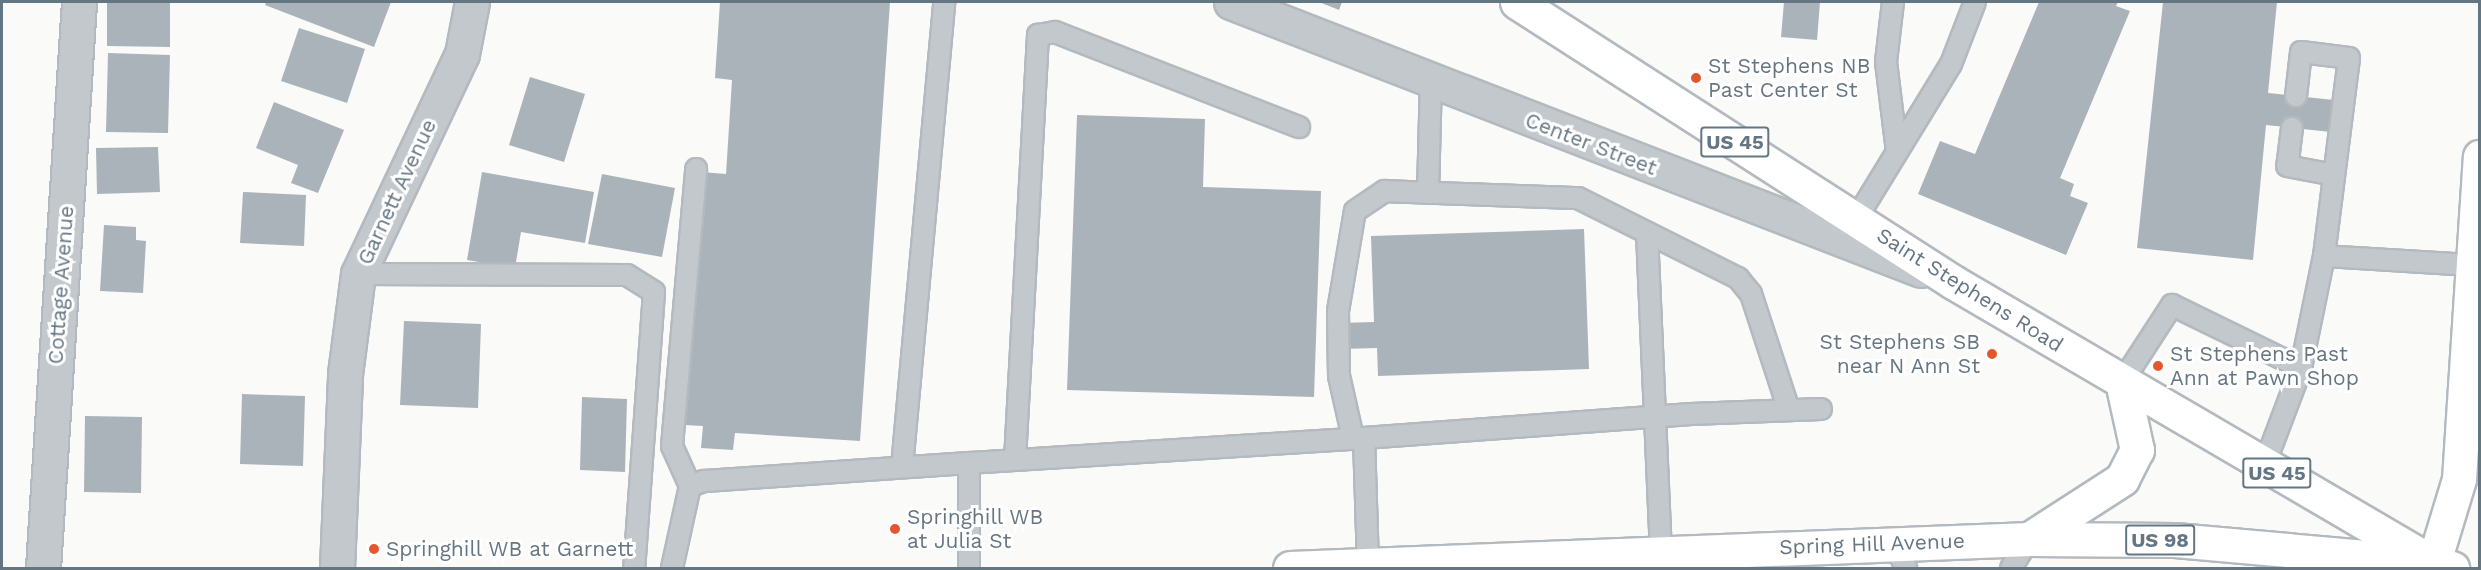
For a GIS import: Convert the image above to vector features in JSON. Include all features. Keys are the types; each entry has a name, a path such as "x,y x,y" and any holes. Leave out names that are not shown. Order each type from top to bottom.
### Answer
{"main road":[{"name":"Saint Stephens Road","path":"1518,2 1953,282 2439,567"},
{"path":"2439,567 2459,479 2480,158"},
{"path":"2029,539 2122,479 2138,450 2122,382"},
{"name":"Spring Hill Avenue","path":"1290,568 1534,563 1661,552 1900,556 2029,539 2175,540 2287,559 2439,567"}],"street":[{"name":"Cottage Avenue","path":"43,568 80,2"},
{"name":"Garnett Avenue","path":"337,568 345,374 358,274 462,54 472,2"},
{"name":"Center Street","path":"1231,2 1953,282"}],"lane":[{"path":"902,467 944,2"},
{"path":"1893,2 1886,62 1898,152"},
{"path":"1856,219 1951,64 1975,2"},
{"path":"1015,460 1038,35 1055,32 1299,127"},
{"path":"2264,466 2301,368 2324,256 2349,58 2301,52 2296,96"},
{"path":"1428,193 1431,81"},
{"path":"2292,128 2288,166 2334,175"},
{"path":"672,568 690,486 672,446 696,169"},
{"path":"1368,565 1358,438 1339,376 1338,311 1355,211 1385,191 1578,198 1738,278 1751,294 1789,410"},
{"path":"1647,233 1661,552"},
{"path":"2324,256 2473,265"},
{"path":"358,274 627,275 654,292 634,568"},
{"path":"2122,382 2172,305 2301,368"},
{"path":"690,486 704,481 902,467 1358,438 1656,416 1821,409"},
{"path":"969,463 969,568"},
{"path":"2011,568 2029,539"}],"building":[{"path":"107,2 170,2 170,47 107,46"},
{"path":"266,2 391,2 374,47 265,5"},
{"path":"720,2 890,2 860,441 735,433 733,450 701,448 703,426 684,425 701,172 726,174 732,80 715,78"},
{"path":"1319,2 1342,2 1339,10"},
{"path":"1784,2 1820,2 1817,40 1781,37"},
{"path":"2039,2 2118,2 2116,6 2130,11 2060,178 2074,184 2070,196 2088,203 2066,255 1918,194 1940,141 1975,154"},
{"path":"2163,2 2277,2 2268,93 2334,100 2331,132 2266,125 2253,260 2137,248"},
{"path":"299,28 365,49 347,103 281,81"},
{"path":"108,53 170,55 168,133 106,132"},
{"path":"530,77 585,94 564,162 509,145"},
{"path":"274,102 344,130 318,193 291,183 298,165 256,148"},
{"path":"1077,115 1205,119 1203,187 1321,191 1314,397 1067,390"},
{"path":"158,147 160,192 97,194 96,148"},
{"path":"482,172 594,192 585,243 521,232 515,268 467,260"},
{"path":"602,174 675,188 662,257 588,244"},
{"path":"243,192 306,195 304,246 240,243"},
{"path":"104,225 136,227 136,240 146,241 143,293 100,291"},
{"path":"1584,229 1589,369 1378,376 1377,348 1342,349 1341,323 1374,322 1371,236"},
{"path":"404,321 481,324 478,408 400,405"},
{"path":"242,394 305,396 303,466 240,464"},
{"path":"582,397 627,399 625,472 580,470"},
{"path":"85,416 142,417 141,493 84,492"}],"place":[{"name":"St Stephens NB Past Center St","path":"1696,78"},
{"name":"St Stephens SB near N Ann St","path":"1992,354"},
{"name":"St Stephens Past Ann at Pawn Shop","path":"2158,366"},
{"name":"Springhill WB at Julia St","path":"895,529"},
{"name":"Springhill WB at Garnett","path":"374,549"}]}
